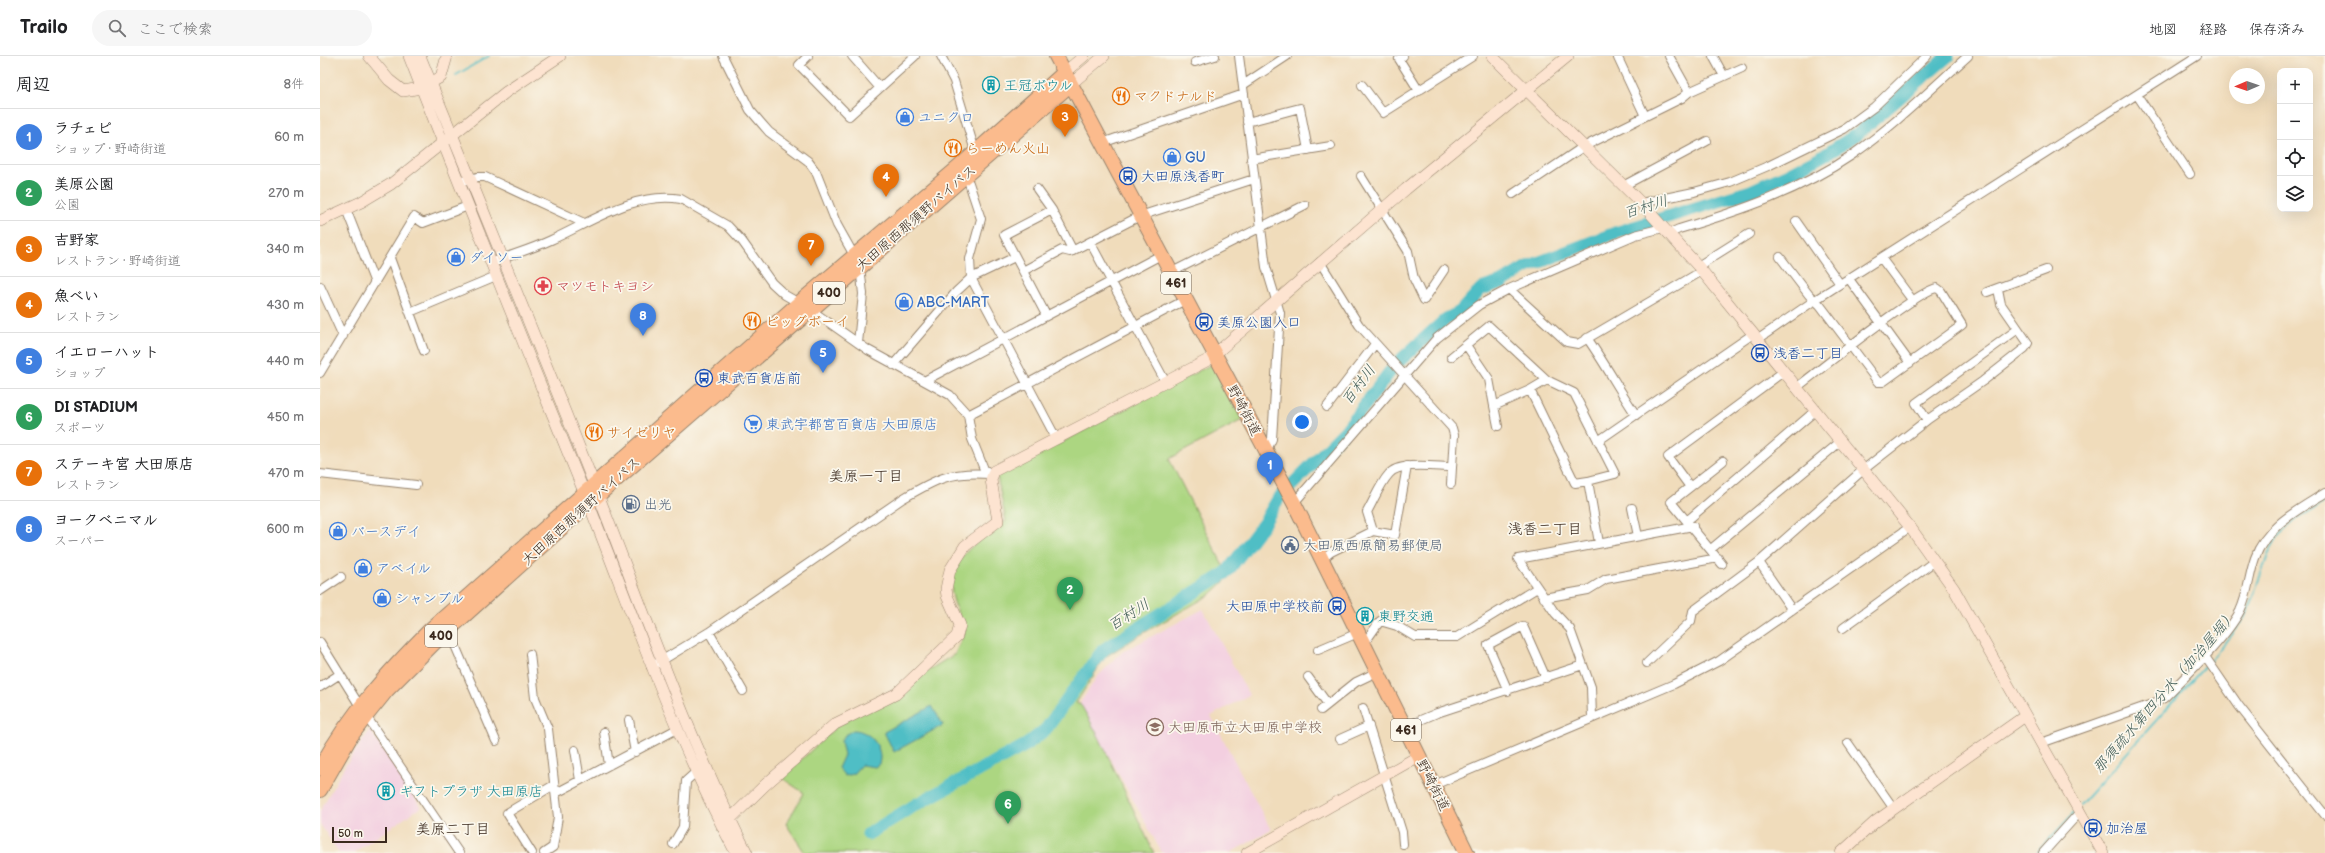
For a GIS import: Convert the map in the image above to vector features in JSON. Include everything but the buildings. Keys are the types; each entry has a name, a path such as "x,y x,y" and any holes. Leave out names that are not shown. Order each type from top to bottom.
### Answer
{"highway":[{"name":"野崎街道","path":"1056,56 1292,500 1467,853"},
{"name":"大田原西那須野バイパス","path":"857,261 964,177 1068,78"},
{"name":"大田原西那須野バイパス","path":"320,790 363,711 382,680 431,629 591,494 857,261 975,151 1068,78"},
{"name":"大田原西那須野バイパス","path":"320,768 345,724 363,711 387,690 448,629 591,494"}],"street":[{"path":"369,56 389,80 403,91 426,85 441,77 447,56"},
{"path":"409,56 426,85 451,135 464,181 468,206 496,276 591,494 660,660 726,823 736,853"},
{"path":"420,56 426,85 442,143 464,181 502,258 591,494 651,666 696,772 726,823 747,853"},
{"path":"320,221 346,209 391,184 506,92 560,56"},
{"path":"723,56 750,110 769,132 808,161 816,172 837,225 857,261 863,294 858,343"},
{"path":"808,56 799,65 849,116 915,56"},
{"path":"940,56 954,81 975,151"},
{"path":"1068,78 1084,56"},
{"path":"1068,78 1104,56"},
{"path":"1195,62 1215,56"},
{"path":"1239,56 1260,228 1266,267 1277,300 1280,325 1272,439 1266,452"},
{"path":"1243,85 1287,56"},
{"path":"1403,56 1399,58 1419,91"},
{"path":"1362,85 1383,113 1473,56"},
{"path":"1492,56 1644,207 1700,269 1910,527 1954,589 2079,813 2103,853"},
{"path":"651,666 709,632 852,533 925,485 950,474 967,472 991,474 1056,438 1208,360 1214,353 1320,262 1525,90 1568,56"},
{"path":"1669,56 1689,92"},
{"path":"1714,56 1724,76"},
{"path":"1644,207 1730,182 1768,166 1844,129 1874,107 1926,56"},
{"path":"1292,500 1437,338 1479,305 1509,289 1635,235 1664,229 1679,229 1762,202 1785,192 1830,169 1874,139 1968,56"},
{"path":"1598,441 1755,337 1849,279 2097,119 2138,95 2196,56"},
{"path":"856,57 880,88"},
{"path":"1618,58 1645,116"},
{"path":"1513,194 1583,146 1682,98 1689,92 1742,68"},
{"path":"1102,143 1244,94"},
{"path":"2138,95 2190,174"},
{"path":"1247,122 1300,108 1308,150"},
{"path":"1623,186 1707,141"},
{"path":"1251,159 1331,146"},
{"path":"1361,176 1408,251 1414,279 1424,300 1444,270"},
{"path":"464,181 486,177 584,223"},
{"path":"964,177 969,183 982,219 970,259 971,278 1056,438"},
{"path":"1023,271 1062,250 1073,251 1140,216 1254,179"},
{"path":"1037,189 1052,210 1073,251"},
{"path":"491,263 551,240 584,223 622,207 650,200 672,197 681,199 728,226 742,241 778,290 805,306 858,343 893,365 926,380 950,394 968,415 972,439 984,469 991,474 998,521 965,546 950,570 947,580 947,596 960,626 957,636 896,694 855,713 830,728 726,823"},
{"path":"1170,273 1305,205"},
{"path":"320,373 414,217 423,223 468,206"},
{"path":"346,209 375,283"},
{"path":"1046,315 1004,235 1052,210"},
{"path":"1796,221 1840,284"},
{"path":"1509,289 1567,342 1578,344 1700,269 1749,234"},
{"path":"1090,242 1165,381"},
{"path":"926,380 1161,255"},
{"path":"893,365 956,292 971,278 1015,256"},
{"path":"1780,257 1815,300 1850,348 1878,382 1883,382 1962,325 1961,320 1937,288 1932,288 1881,324 1850,348 1796,388"},
{"path":"390,258 424,351"},
{"path":"1881,258 1913,301"},
{"path":"1320,262 1359,325 1452,428 1454,435 1452,484"},
{"path":"1987,292 2046,270"},
{"path":"410,312 496,276"},
{"path":"1849,279 1910,363"},
{"path":"320,286 343,336"},
{"path":"1647,663 1691,621 1693,611 1759,562 1863,470 1927,420 1983,382 2025,348 2028,343 2001,304 1998,289"},
{"path":"968,415 1185,300"},
{"path":"1451,357 1489,326 1547,380 1574,393 1615,474 1575,483 1530,390"},
{"path":"1927,420 1916,403 2018,329"},
{"path":"1587,338 1607,366 1616,386 1636,415"},
{"path":"1327,407 1375,344"},
{"path":"1466,345 1490,379 1498,426"},
{"path":"1690,486 1668,457 1783,372"},
{"path":"1494,406 1530,390 1547,380"},
{"path":"1592,718 1590,687 1570,629 1544,598 1518,559 1638,536 1691,523 1815,411"},
{"path":"1711,549 1840,442"},
{"path":"1544,598 1588,590 1606,579 1720,561 1691,523 1671,502 1723,461"},
{"path":"1373,531 1367,512 1389,473 1398,467 1407,466 1452,467"},
{"path":"1321,560 1331,552 1373,531 1395,535 1407,466"},
{"path":"320,474 416,485"},
{"path":"1588,481 1600,543"},
{"path":"2040,743 2152,704 2164,698 2223,635 2240,611 2250,584 2255,557 2268,535 2285,519 2325,493"},
{"path":"1632,508 1638,536"},
{"path":"1434,785 1674,684 1706,668 1910,527"},
{"path":"1843,628 1935,561"},
{"path":"1759,562 1792,610"},
{"path":"320,591 341,577"},
{"path":"1318,650 1361,639 1380,621 1397,626 1415,637 1457,637 1537,588"},
{"path":"1508,691 1488,645 1523,626 1546,678"},
{"path":"448,629 496,741"},
{"path":"709,632 743,691"},
{"path":"320,642 363,711 459,853"},
{"path":"530,654 535,698 548,730 557,788 558,817 553,847 544,853"},
{"path":"2204,655 2239,706 2325,815"},
{"path":"1404,727 1437,713 1508,691 1583,665"},
{"path":"1321,710 1356,682 1377,672"},
{"path":"320,687 340,674"},
{"path":"1308,676 1327,704"},
{"path":"1363,708 1402,832 1402,844"},
{"path":"1841,853 1875,822 2025,716"},
{"path":"629,720 634,752"},
{"path":"1340,739 1369,726"},
{"path":"532,853 507,813 557,788 580,780 677,729"},
{"path":"604,732 609,765"},
{"path":"1848,743 1894,809"},
{"path":"575,750 580,780"},
{"path":"1247,853 1419,756"},
{"path":"673,844 683,827 686,781 696,772"},
{"path":"2043,853 2079,813"}],"shaded area":[{"name":"大田原市立大田原中学校","path":"1203,609 1249,695 1211,716 1271,830 1230,853 1162,853 1080,703 1097,677 1122,652"},
{"path":"370,730 421,807 353,853 339,853 320,824 320,811 343,769"}],"green space":[{"path":"1212,364 1242,420 1169,459 1229,577 1210,595 1105,657 1076,703 1080,703 1099,737 1154,853 805,853 786,824 804,793 782,778 836,727 955,654 962,639 963,630 953,598 952,581 955,569 960,559 968,550 1006,521 997,476"}],"water":[{"path":"932,706 943,725 894,752 884,732"},
{"path":"853,730 865,733 874,741 879,752 879,764 875,767 861,765 853,774 845,776 838,768 844,755 841,741 845,735"}],"waterway":[{"path":"456,75 489,56"},
{"name":"百村川","path":"868,834 917,804 1026,745 1046,729 1103,650 1227,572 1264,523 1278,499 1346,430 1395,365 1446,319 1460,312 1481,289 1502,282 1527,267 1615,233 1751,191 1786,175 1828,153 1857,134 1948,56"},
{"name":"那須疏水第四分水（加治屋堀）","path":"2210,661 2246,616 2268,554 2278,536 2297,519 2325,502"},
{"name":"那須疏水第四分水（加治屋堀）","path":"2080,805 2207,664"},
{"name":"那須疏水第四分水（加治屋堀）","path":"2036,853 2075,812"}],"place":[{"name":"王冠ボウル","path":"991,85"},
{"name":"マクドナルド","path":"1121,96"},
{"name":"ユニクロ","path":"905,117"},
{"name":"吉野家","path":"1065,137"},
{"name":"らーめん火山","path":"953,148"},
{"name":"GU","path":"1172,157"},
{"name":"大田原浅香町","path":"1128,176"},
{"name":"魚べい","path":"886,197"},
{"name":"ダイソー","path":"456,257"},
{"name":"ステーキ宮 大田原店","path":"811,266"},
{"name":"マツモトキヨシ","path":"543,286"},
{"name":"ABC-MART","path":"904,302"},
{"name":"ビッグボーイ","path":"752,321"},
{"name":"美原公園入口","path":"1204,322"},
{"name":"ヨークベニマル","path":"643,336"},
{"name":"浅香二丁目","path":"1760,353"},
{"name":"イエローハット","path":"823,373"},
{"name":"東武百貨店前","path":"704,378"},
{"name":"東武宇都宮百貨店 大田原店","path":"753,424"},
{"name":"サイゼリヤ","path":"594,432"},
{"name":"ラチェピ","path":"1270,485"},
{"name":"出光","path":"631,504"},
{"name":"バースデイ","path":"338,531"},
{"name":"大田原西原簡易郵便局","path":"1290,545"},
{"name":"アベイル","path":"363,568"},
{"name":"シャンブル","path":"382,598"},
{"name":"大田原中学校前","path":"1337,606"},
{"name":"美原公園","path":"1070,610"},
{"name":"東野交通","path":"1365,616"},
{"name":"大田原市立大田原中学校","path":"1155,727"},
{"name":"ギフトプラザ 大田原店","path":"386,791"},
{"name":"DI STADIUM","path":"1008,824"},
{"name":"加治屋","path":"2093,828"}],"district":[{"name":"美原一丁目","path":"866,476"},
{"name":"浅香二丁目","path":"1545,529"},
{"name":"美原二丁目","path":"453,829"}]}
